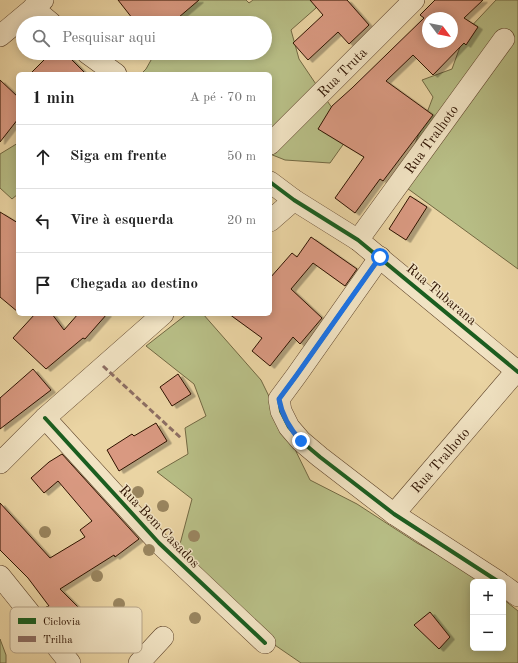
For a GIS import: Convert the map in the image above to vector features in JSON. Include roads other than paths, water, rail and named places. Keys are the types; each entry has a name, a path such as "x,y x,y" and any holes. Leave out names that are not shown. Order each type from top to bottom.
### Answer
{"street":[{"name":"Rua Truta","path":"272,142 414,0"},
{"path":"24,16 38,4 46,16"},
{"path":"0,36 16,23"},
{"name":"Rua Tralhoto","path":"358,240 504,39"},
{"path":"97,60 113,72"},
{"name":"Rua Tubarana","path":"272,184 294,200 358,240 517,371"},
{"path":"272,219 294,200"},
{"path":"380,257 279,399 281,411 289,427 301,441 394,514 494,579"},
{"path":"0,463 45,418 161,316"},
{"name":"Rua Tralhoto","path":"394,514 517,371"},
{"name":"Rua Bem Casados","path":"45,418 159,543 265,643"},
{"path":"0,576 25,607"},
{"path":"506,587 518,596"},
{"path":"139,663 163,637"},
{"path":"62,653 70,663"}]}
